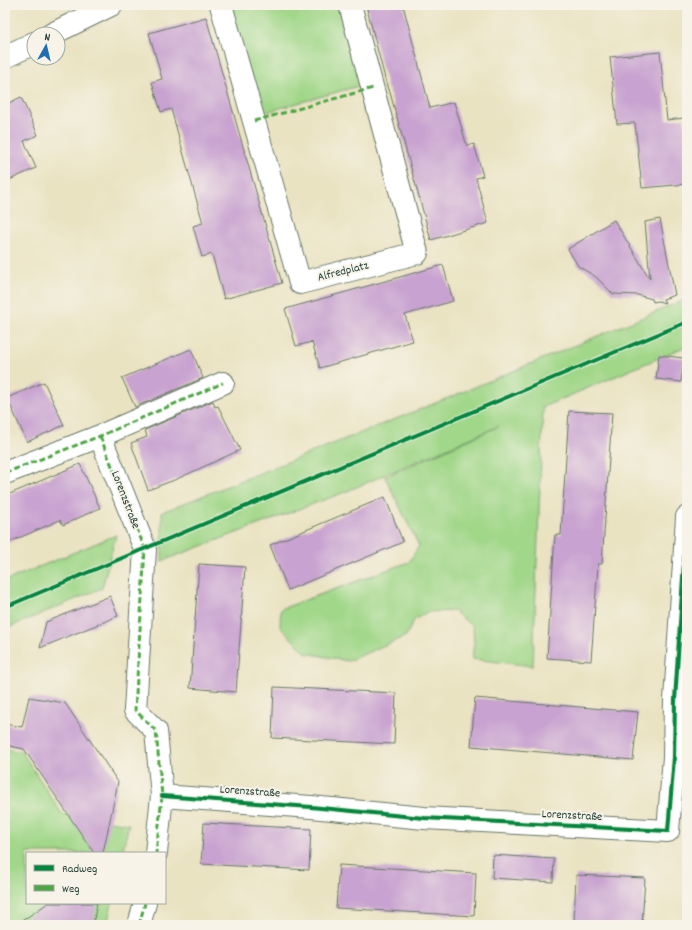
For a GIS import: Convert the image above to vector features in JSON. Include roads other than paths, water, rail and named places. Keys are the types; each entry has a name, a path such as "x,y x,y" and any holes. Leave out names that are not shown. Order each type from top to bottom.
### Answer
{"street":[{"path":"66,27 111,5"},
{"name":"Alfredplatz","path":"221,5 300,283 417,253 350,5"},
{"path":"5,57 26,47"},
{"path":"5,473 100,436 224,383"},
{"name":"Lorenzstraße","path":"100,436 144,549 135,710 156,731 162,796 156,852"},
{"name":"Lorenzstraße","path":"162,796 296,806 424,818 668,831 674,757 675,700 687,517"},
{"path":"139,925 145,904"}]}
